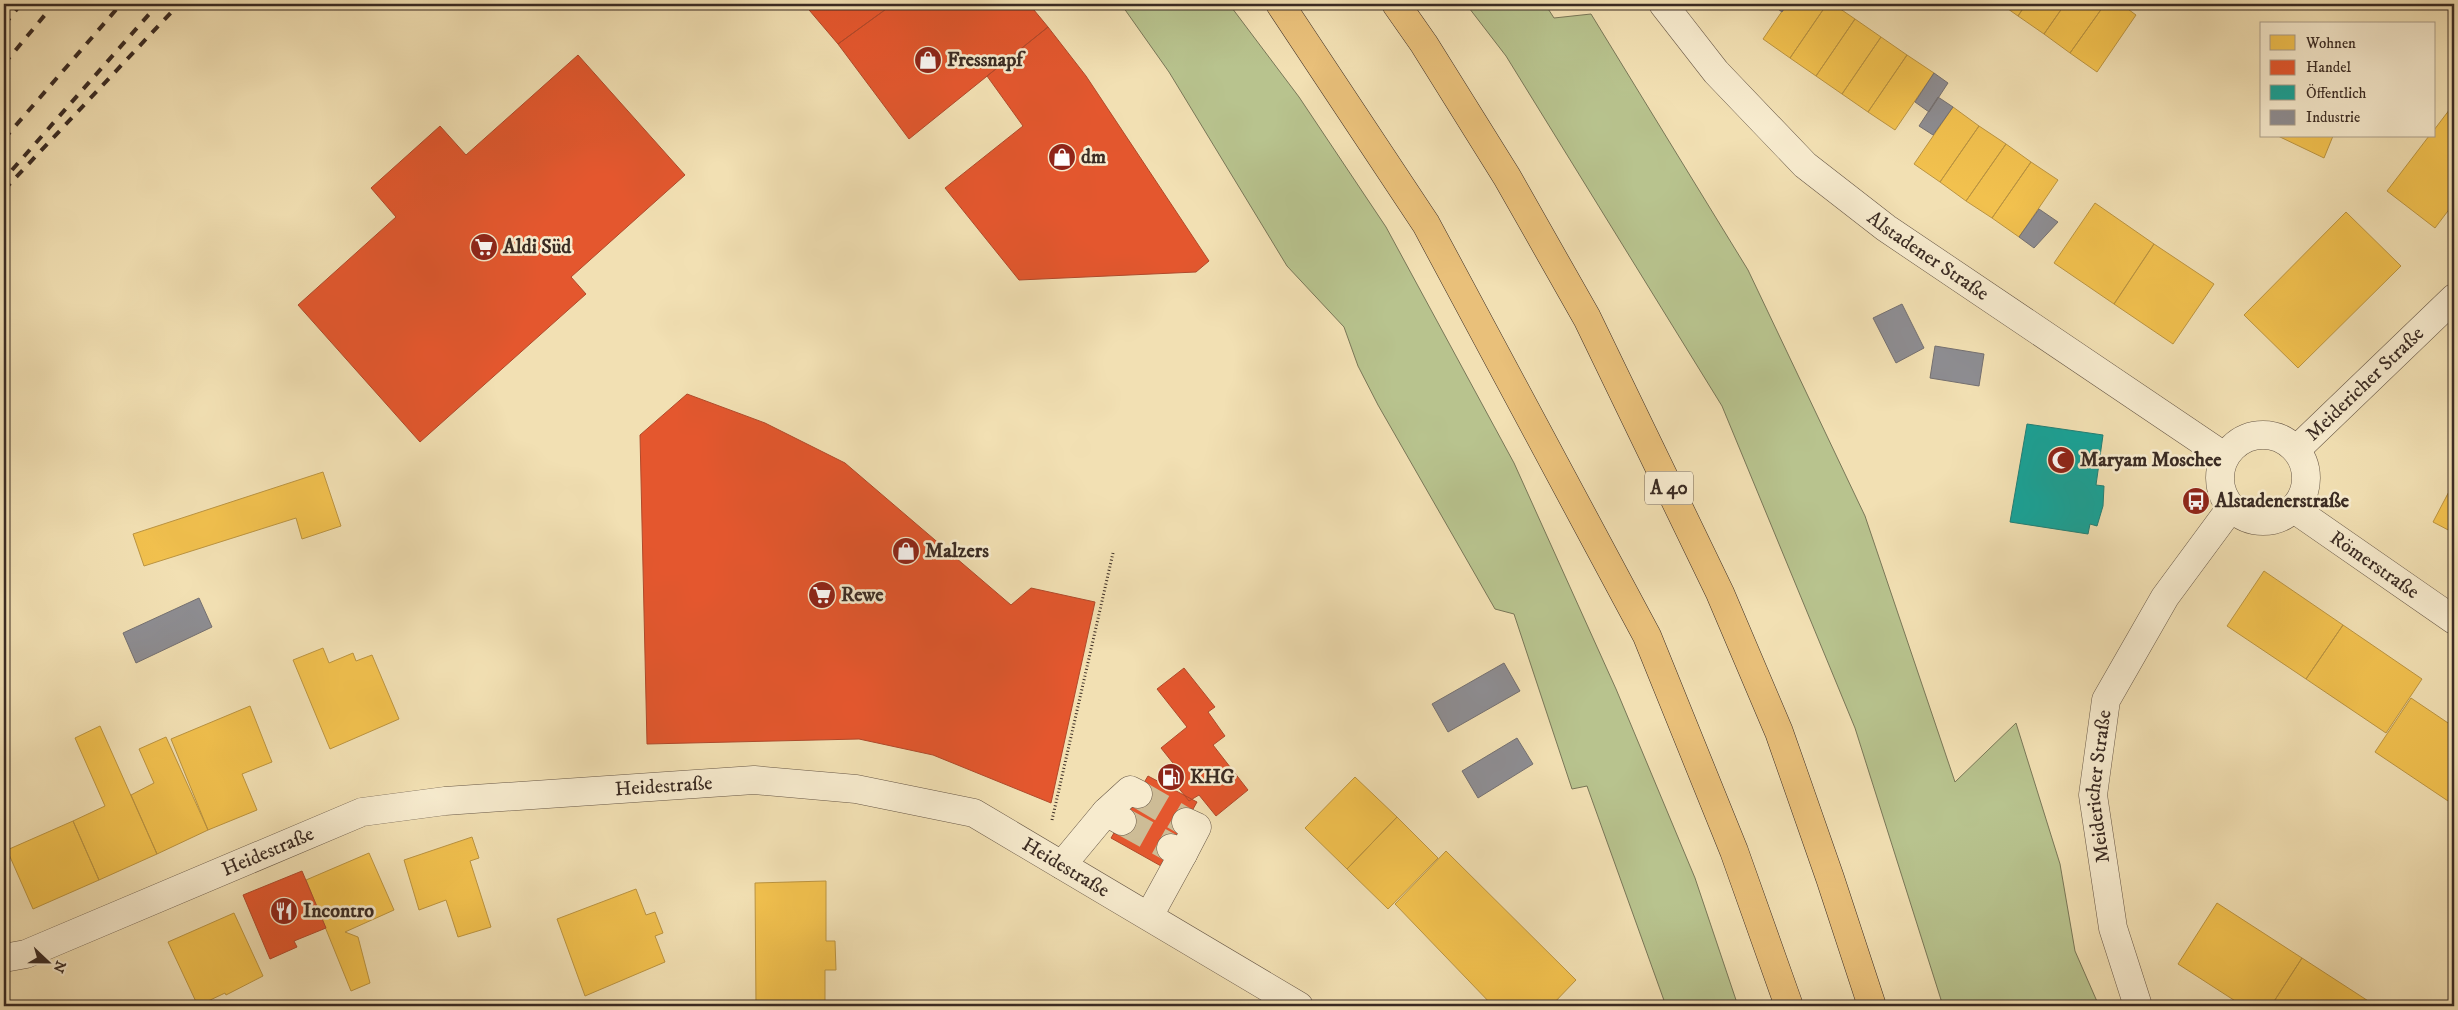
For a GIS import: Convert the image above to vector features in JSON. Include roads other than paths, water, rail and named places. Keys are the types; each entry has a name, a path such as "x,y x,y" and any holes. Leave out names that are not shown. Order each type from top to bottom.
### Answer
{"highway":[{"path":"1280,4 1426,224 1647,636 1734,851 1789,1006"},
{"name":"A 40","path":"1396,4 1424,44 1507,177 1587,318 1720,593 1779,732 1872,1006"}],"street":[{"name":"Alstadener Straße","path":"1672,7 1716,72 1805,165 1886,228 2224,456"},
{"name":"Meidericher Straße","path":"2296,449 2454,298"},
{"name":"Meidericher Straße","path":"2224,456 2244,438 2254,436 2272,435 2296,449 2306,469 2305,491 2294,510"},
{"path":"2224,456 2218,484 2230,509 2250,521 2274,521 2294,510"},
{"name":"Meidericher Straße","path":"2138,1006 2113,928 2093,795 2106,700 2165,597 2230,509"},
{"name":"Römerstraße","path":"2294,510 2454,620"},
{"name":"Heidestraße","path":"4,958 26,954 362,812 444,801 754,780 856,789 974,813 1299,1006"},
{"path":"1053,860 1114,817 1130,790 1138,794"},
{"path":"1149,916 1177,851 1197,827 1186,822"}],"tunnel":[{"path":"1138,794 1186,822"},
{"path":"1122,821 1171,848"}],"railway":[{"path":"4,25 21,4"},
{"path":"4,64 54,4"},
{"path":"4,139 121,4"},
{"path":"12,170 158,4"},
{"path":"4,190 179,4"}],"place":[{"name":"Fressnapf","path":"928,60"},
{"name":"dm","path":"1062,157"},
{"name":"Aldi Süd","path":"484,247"},
{"name":"Maryam Moschee","path":"2061,460"},
{"name":"Alstadenerstraße","path":"2196,501"},
{"name":"Malzers","path":"906,551"},
{"name":"Rewe","path":"822,595"},
{"name":"KHG","path":"1171,777"},
{"name":"Incontro","path":"284,911"}]}
